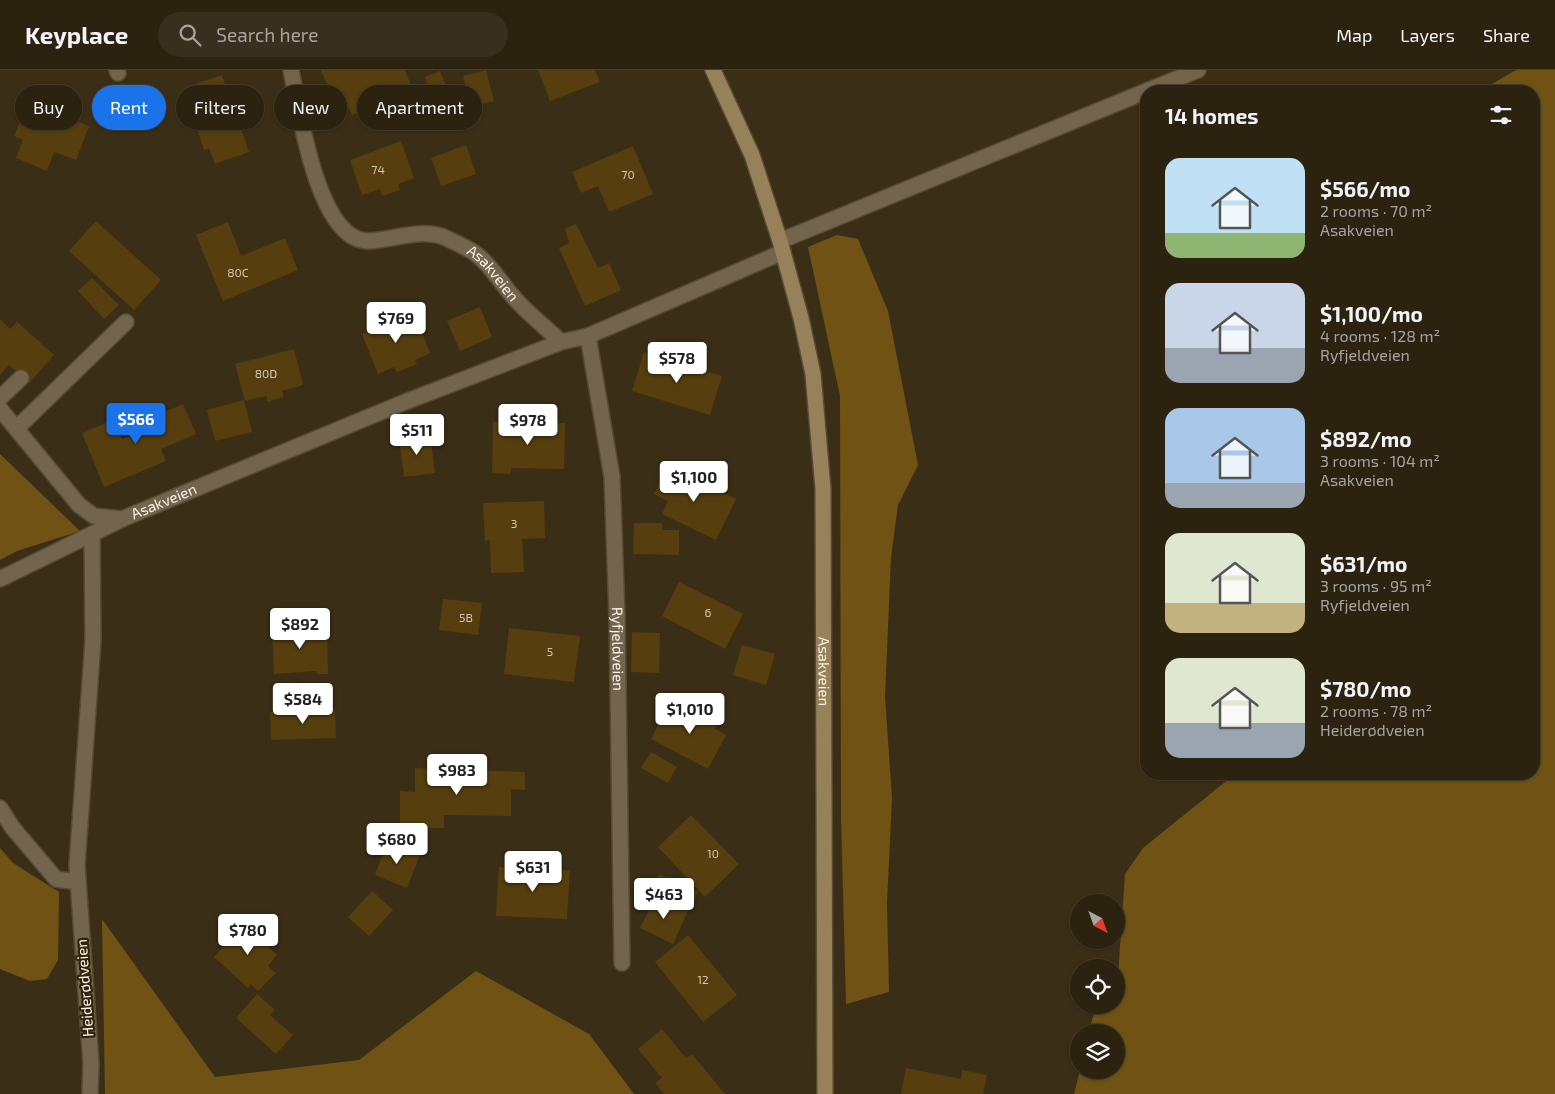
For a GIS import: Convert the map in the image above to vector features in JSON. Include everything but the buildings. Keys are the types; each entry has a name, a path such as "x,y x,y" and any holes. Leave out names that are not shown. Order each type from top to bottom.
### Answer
{"main road":[{"name":"Asakveien","path":"713,70 752,156 781,246 801,318 813,374 823,489 825,1094"}],"street":[{"name":"Asakveien","path":"291,70 304,137 320,188 334,221 349,236 366,241 408,236 444,237 477,254 517,301 561,342"},
{"path":"1162,85 1198,70"},
{"path":"781,246 1140,94"},
{"name":"Asakveien","path":"0,579 122,518 405,402 561,342 588,336 781,246"},
{"path":"17,428 126,322"},
{"name":"Ryfjeldveien","path":"588,336 612,477 617,616 622,963"},
{"path":"0,398 21,378"},
{"path":"0,410 17,428 79,505 94,516 122,518"},
{"path":"0,808 12,827 56,879 77,882 93,640 92,534"},
{"name":"Heiderødveien","path":"77,882 91,1064 90,1094"}],"shaded area":[{"path":"1516,70 1555,70 1555,1094 1074,1094 1078,1079 1125,1079 1125,1024 1091,1024 1094,1014 1125,1014 1125,959 1119,959 1120,949 1125,949 1125,874 1143,848 1228,780 1540,780 1540,85 1490,85"},
{"path":"837,235 858,239 888,311 918,465 898,505 891,557 885,697 892,798 887,903 889,992 846,1004 841,817 840,396 808,247"},
{"path":"0,454 80,531 17,551 0,560"},
{"path":"0,848 13,863 59,892 58,960 47,979 30,981 0,969"},
{"path":"102,919 215,1077 359,1060 476,971 589,1034 634,1094 105,1094"}]}
